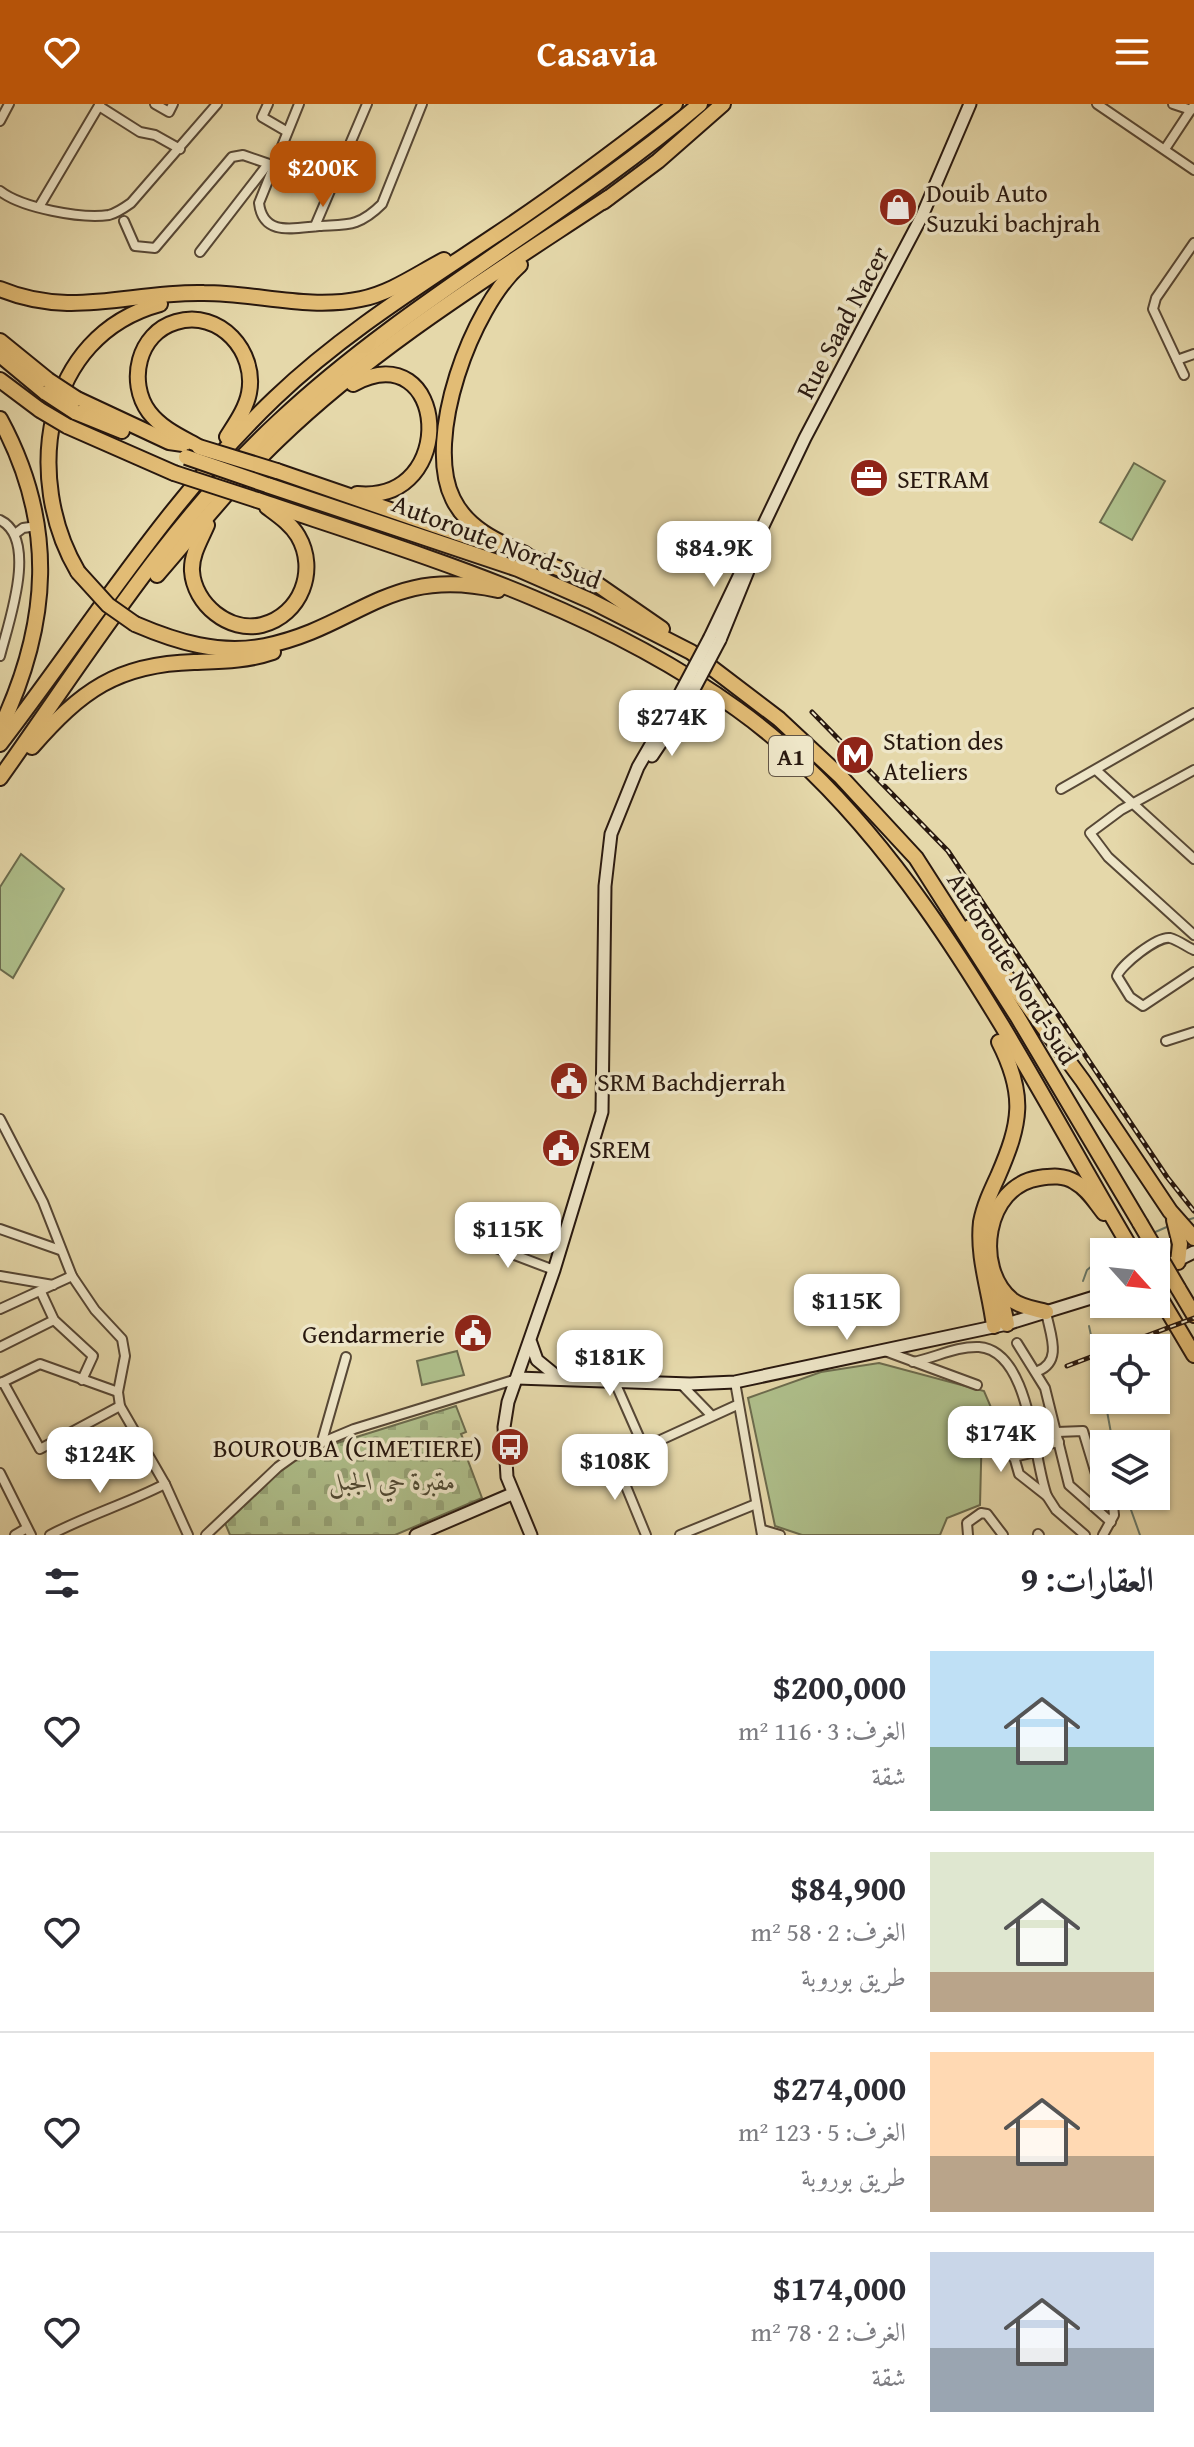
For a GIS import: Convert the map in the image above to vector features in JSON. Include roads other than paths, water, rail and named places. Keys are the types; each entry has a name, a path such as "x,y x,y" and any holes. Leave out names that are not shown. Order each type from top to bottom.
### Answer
{"highway":[{"path":"0,744 165,518 218,454 276,397 336,346 508,227 675,104"},
{"path":"0,781 186,521 279,421 372,343 617,170 700,104"},
{"path":"525,554 473,525 460,511 448,486 446,439 460,365 481,314 511,273 723,104"},
{"path":"90,652 216,506 278,440 422,324 608,198"},
{"path":"0,289 26,300 71,305 203,292 315,304 363,299 397,287 508,227"},
{"path":"203,292 146,308 123,319 99,338 68,375 47,448 47,489 55,526 78,572 108,605 135,624 186,644 234,649 276,643 330,623"},
{"path":"199,447 163,428 148,411 139,392 139,358 161,328 177,321 211,323 231,335 244,351 250,371 249,395 218,454"},
{"path":"0,341 47,386"},
{"name":"Autoroute Nord-Sud","path":"0,355 76,406 186,457 518,569 612,611 691,652 815,751 916,858 1017,1016 1194,1315"},
{"path":"306,481 356,493 383,494 409,481 425,455 429,414 424,396 412,383 382,373 332,395"},
{"name":"Autoroute Nord-Sud","path":"0,380 67,426 174,473 367,535 552,605 661,660 731,704 765,732 872,839 919,899 1096,1185 1125,1238"},
{"path":"76,406 169,442 199,447 277,471 525,554 584,577 617,596 691,652"},
{"path":"0,419 21,464 37,526 41,579 37,623 19,689 0,729"},
{"path":"216,506 195,552 192,571 196,587 206,604 219,616 255,626 280,617 296,602 305,585 307,563 296,532 257,500"},
{"path":"0,781 55,721 86,692 111,677 160,664 236,660 267,654 380,597 433,584 494,589 552,605"},
{"path":"916,858 1060,1049 1180,1228 1194,1238"},
{"path":"969,976 1010,1066 1018,1102 1012,1144 988,1197 981,1224 982,1257 1000,1325"},
{"path":"1000,1325 999,1287 990,1245 992,1221 1006,1193 1023,1182 1052,1176 1075,1182 1123,1235"},
{"path":"1178,1262 1180,1228"},
{"path":"999,1287 1018,1304 1046,1312"},
{"path":"1170,1315 1194,1355"}],"main road":[{"name":"Rue Saad Nacer","path":"531,1535 512,1494 503,1453 504,1427 602,1112 607,869 611,834 630,785 680,706 745,585 750,559 799,451 922,216 970,104"},
{"path":"1170,1265 1194,1252"},
{"path":"517,1378 681,1384 735,1382 1000,1325 1090,1298"},
{"path":"531,1340 537,1360 559,1378"},
{"path":"416,1535 512,1494"}],"street":[{"path":"0,121 9,104"},
{"path":"155,104 169,112 173,104"},
{"path":"0,191 11,199 39,207 96,216 114,214 131,203 217,104"},
{"path":"268,104 262,117 286,131"},
{"path":"299,104 270,164 259,203 260,214 272,226 290,231 353,224 369,216 382,204 422,104"},
{"path":"315,226 367,104"},
{"path":"1099,104 1194,170"},
{"path":"1165,149 1193,108 1173,104"},
{"path":"39,207 99,105 140,132 155,135 180,149"},
{"path":"124,221 135,246 155,248 232,157 243,155 270,164"},
{"path":"200,252 270,164"},
{"path":"1184,375 1159,326 1154,304 1194,243"},
{"path":"1184,260 1194,268"},
{"path":"1159,326 1171,323"},
{"path":"1177,360 1194,354"},
{"path":"0,520 15,534 18,577 0,656"},
{"path":"15,534 23,528 37,526"},
{"path":"1061,789 1194,713"},
{"path":"1096,770 1194,859"},
{"path":"1194,770 1090,833 1094,842 1194,935"},
{"path":"1194,950 1172,939 1162,939 1137,955 1117,976 1134,1002 1143,1006 1194,972"},
{"path":"1166,1041 1194,1032"},
{"path":"0,1119 43,1202 72,1276 95,1310 122,1339 125,1362 118,1392 120,1406 165,1484 188,1535"},
{"path":"0,1229 60,1250"},
{"path":"475,1240 554,1270"},
{"path":"0,1276 53,1285"},
{"path":"0,1309 72,1276"},
{"path":"41,1292 54,1320 93,1356 82,1380"},
{"path":"1038,1371 1048,1367 1053,1359 1046,1312"},
{"path":"0,1347 54,1320"},
{"path":"1017,1343 1038,1371 1069,1485 1111,1522"},
{"path":"913,1362 960,1349 980,1347 995,1353 1024,1395 1047,1496 1056,1510 1085,1535"},
{"path":"885,1351 977,1385"},
{"path":"322,1441 346,1357"},
{"path":"118,1392 40,1364 1,1383 40,1449 120,1406"},
{"path":"206,1535 278,1467 322,1441 517,1378"},
{"path":"614,1380 644,1448"},
{"path":"735,1382 762,1532 780,1535"},
{"path":"681,1384 711,1415"},
{"path":"646,1535 617,1464 621,1457 737,1405"},
{"path":"1003,1418 1013,1457 1023,1479 1047,1496"},
{"path":"1057,1432 1075,1429 1087,1436 1090,1449"},
{"path":"1013,1457 1059,1442"},
{"path":"0,1473 29,1532 15,1535"},
{"path":"50,1535 92,1512 119,1508 165,1484"},
{"path":"680,1535 756,1504"},
{"path":"1103,1535 1115,1510"},
{"path":"968,1535 967,1523 981,1513 987,1514 1003,1535"}],"waterway":[{"path":"1187,1220 1194,1218"},
{"path":"1153,1233 1169,1226"},
{"path":"1083,1281 1090,1268"},
{"path":"1089,1326 1091,1334"},
{"path":"1108,1414 1110,1430"},
{"path":"1131,1510 1140,1535"}],"railway":[{"path":"812,712 948,851 1167,1177 1194,1211"},
{"path":"1151,1334 1194,1318"},
{"path":"1067,1366 1090,1357"}],"place":[{"name":"Douib Auto Suzuki bachjrah","path":"898,207"},
{"name":"SETRAM","path":"869,478"},
{"name":"Station des Ateliers","path":"855,755"},
{"name":"SRM Bachdjerrah","path":"569,1081"},
{"name":"SREM","path":"561,1148"},
{"name":"Gendarmerie","path":"473,1333"},
{"name":"BOUROUBA (CIMETIERE)","path":"510,1447"}],"park label":[{"name":"مقبرة حي الجبل","path":"392,1480"}]}
